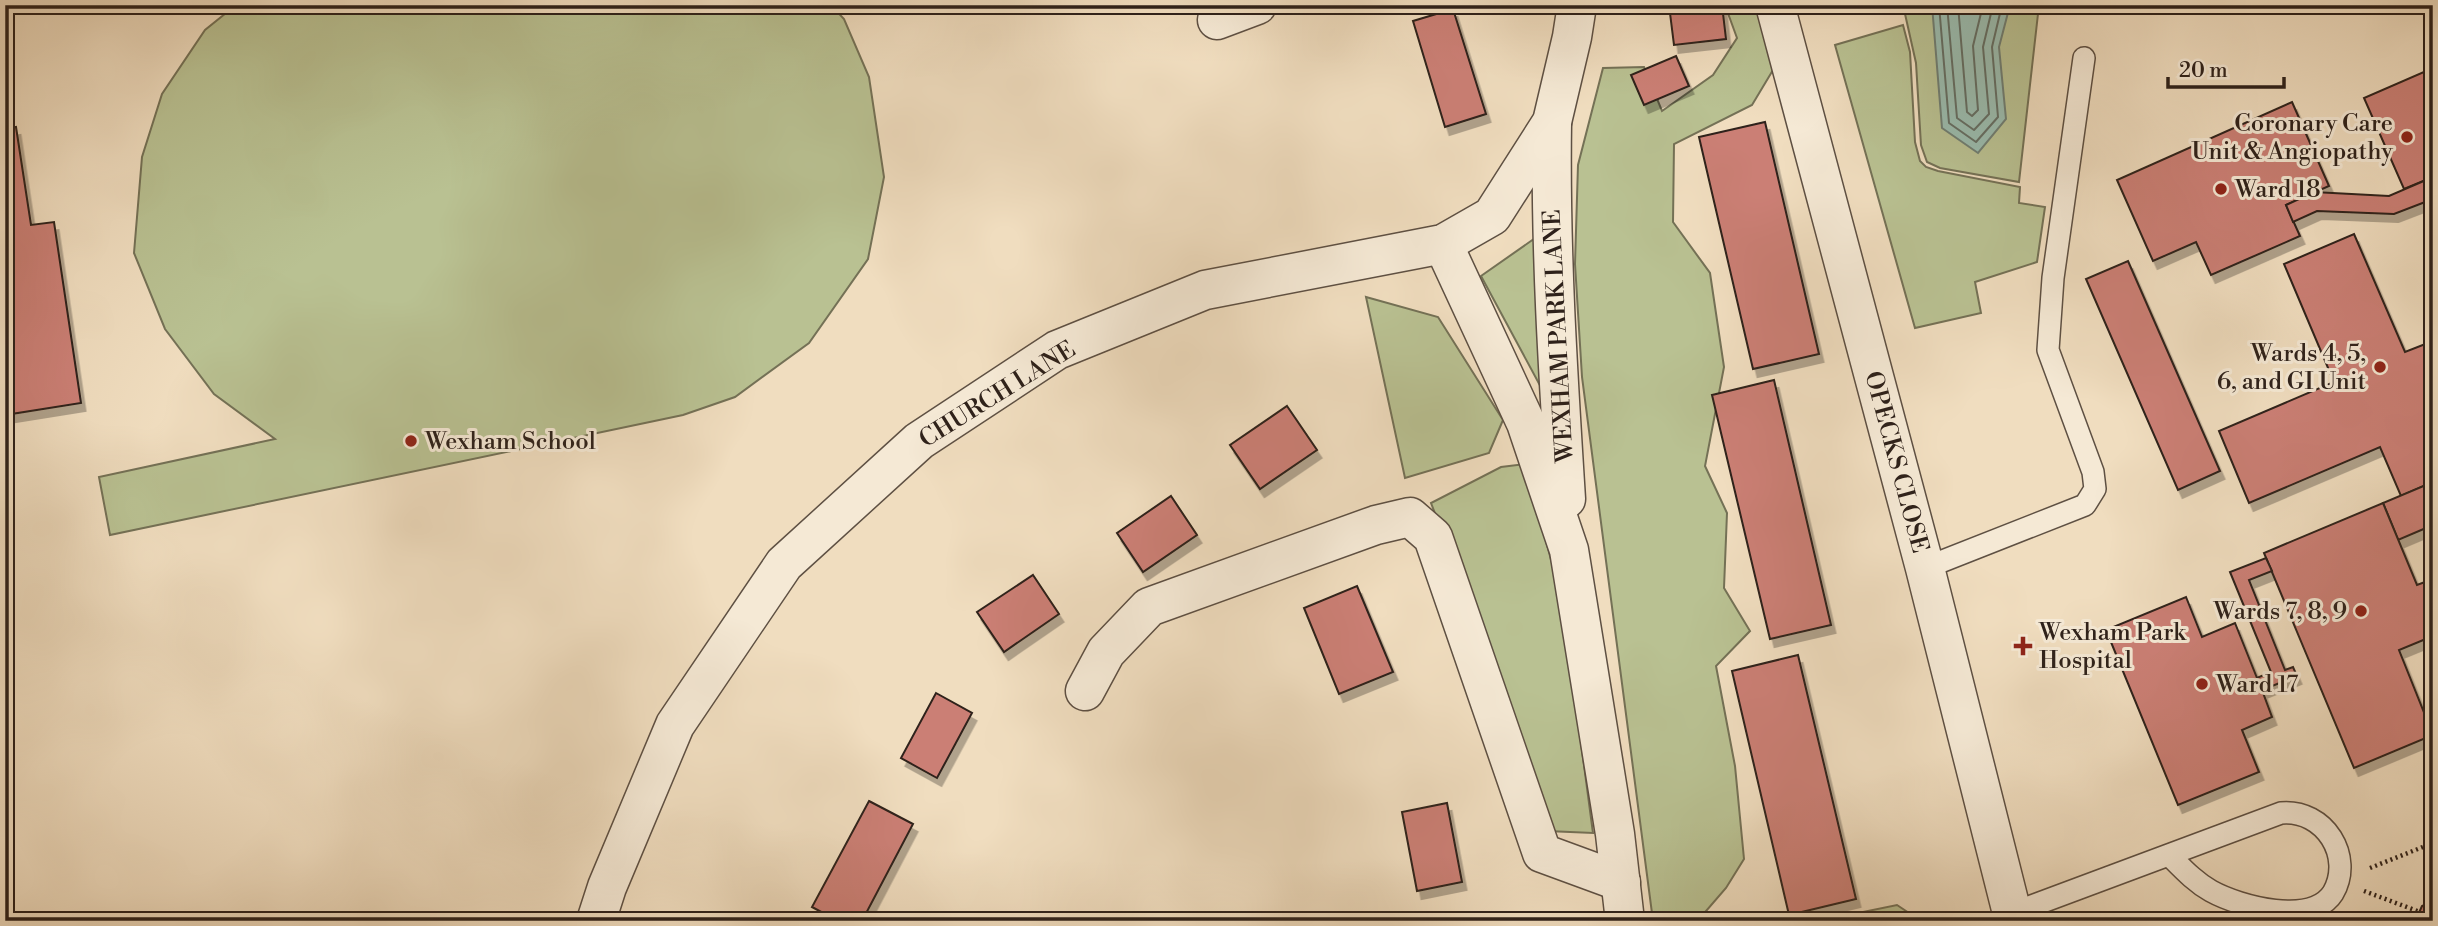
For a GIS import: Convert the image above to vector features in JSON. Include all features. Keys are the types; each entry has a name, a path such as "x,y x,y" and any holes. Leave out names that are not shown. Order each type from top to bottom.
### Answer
{"street":[{"path":"1217,20 1257,5"},
{"name":"CHURCH LANE","path":"596,921 607,887 675,726 784,564 919,441 1057,350 1205,290 1443,244 1492,216 1552,122 1577,5"},
{"name":"OPECKS CLOSE","path":"1775,5 1925,568 2013,917"},
{"name":"WEXHAM PARK LANE","path":"1552,122 1551,203 1555,328 1569,550 1625,921"},
{"name":"WEXHAM PARK LANE","path":"1443,244 1526,423 1569,550"},
{"path":"1086,691 1106,652 1149,607 1376,525 1410,517 1433,537 1542,853 1621,882"}],"lane":[{"path":"1925,568 2085,505 2095,489 2093,472 2048,349 2053,278 2084,58"},
{"path":"2013,917 2170,856 2281,813 2299,813 2317,821 2331,836 2339,866 2334,893 2318,908 2306,913 2275,914 2211,891 2191,877 2170,856"}],"path":[{"path":"2337,881 2433,843"},
{"path":"2337,881 2420,912"}],"green space":[{"path":"236,5 831,5 844,19 869,77 884,177 868,259 809,343 735,397 683,415 110,535 99,477 275,439 214,394 165,329 134,253 142,157 162,94 205,30"},
{"path":"1725,5 1763,5 1779,60 1752,105 1674,144 1673,222 1710,273 1724,367 1705,466 1727,513 1724,588 1750,631 1716,666 1735,766 1744,859 1726,888 1700,918 1703,921 1653,921 1582,377 1575,264 1578,165 1603,68 1644,67 1662,111 1713,75 1737,38"},
{"path":"1903,5 2039,5 2019,182 1940,168 1927,162 1921,145 1916,63"},
{"path":"1903,25 1910,52 1915,142 1920,161 1926,167 1938,171 2020,187 2019,203 2045,207 2037,262 1975,282 1981,313 1915,328 1835,45"},
{"path":"1541,234 1543,391 1481,276"},
{"path":"1366,297 1438,317 1503,420 1489,453 1405,478"},
{"path":"1525,464 1562,600 1593,833 1547,831 1534,772 1431,503 1501,467"},
{"path":"1897,905 1921,921 1819,921"}],"water":[{"path":"1932,5 2010,5 1999,47 2006,119 1978,153 1942,128"}],"building":[{"path":"1669,5 1722,5 1726,39 1674,45"},
{"path":"1453,9 1486,114 1445,127 1413,21"},
{"path":"1676,56 1689,86 1644,105 1631,75"},
{"name":"Coronary Care Unit & Angiopathy","path":"2433,68 2433,177 2404,189 2364,98"},
{"name":"Ward 18","path":"2292,102 2329,186 2286,205 2300,236 2211,275 2196,242 2153,261 2117,180"},
{"path":"1765,122 1819,354 1753,369 1699,137"},
{"path":"16,127 31,225 54,222 81,403 5,415 5,129"},
{"path":"2433,177 2433,199 2394,214 2317,211 2293,222 2286,205 2314,192 2389,196"},
{"name":"Wards 4, 5, 6, and GI Unit","path":"2354,234 2405,352 2433,341 2433,482 2401,496 2380,447 2249,503 2219,431 2334,382 2284,264"},
{"path":"2128,261 2220,471 2178,490 2086,279"},
{"path":"1774,380 1831,625 1770,639 1712,395"},
{"path":"1287,406 1317,450 1260,489 1230,445"},
{"path":"2433,482 2433,525 2398,540 2383,503"},
{"path":"1171,496 1197,535 1143,572 1117,533"},
{"name":"Wards 7, 8, 9","path":"2383,503 2417,585 2433,579 2433,636 2399,650 2433,735 2354,768 2264,553"},
{"name":"Ward 17","path":"2266,558 2272,571 2249,580 2285,670 2293,667 2297,676 2262,690 2272,717 2242,730 2259,772 2178,805 2106,630 2186,597 2202,637 2235,623 2257,678 2271,672 2230,572"},
{"path":"1033,575 1059,614 1004,652 977,612"},
{"path":"1357,586 1393,672 1339,694 1304,608"},
{"path":"1798,655 1856,899 1789,915 1732,671"},
{"path":"936,693 972,713 937,778 901,758"},
{"path":"869,801 913,824 862,921 838,921 812,907"},
{"path":"1447,803 1462,882 1417,891 1402,812"},
{"path":"2433,901 2433,921 2419,921 2417,917 2422,906"}],"place":[{"name":"Coronary Care Unit & Angiopathy","path":"2407,137"},
{"name":"Ward 18","path":"2221,189"},
{"name":"Wards 4, 5, 6, and GI Unit","path":"2380,367"},
{"name":"Wexham School","path":"411,441"},
{"name":"Wards 7, 8, 9","path":"2361,611"},
{"name":"Wexham Park Hospital","path":"2023,646"},
{"name":"Ward 17","path":"2202,684"}]}
